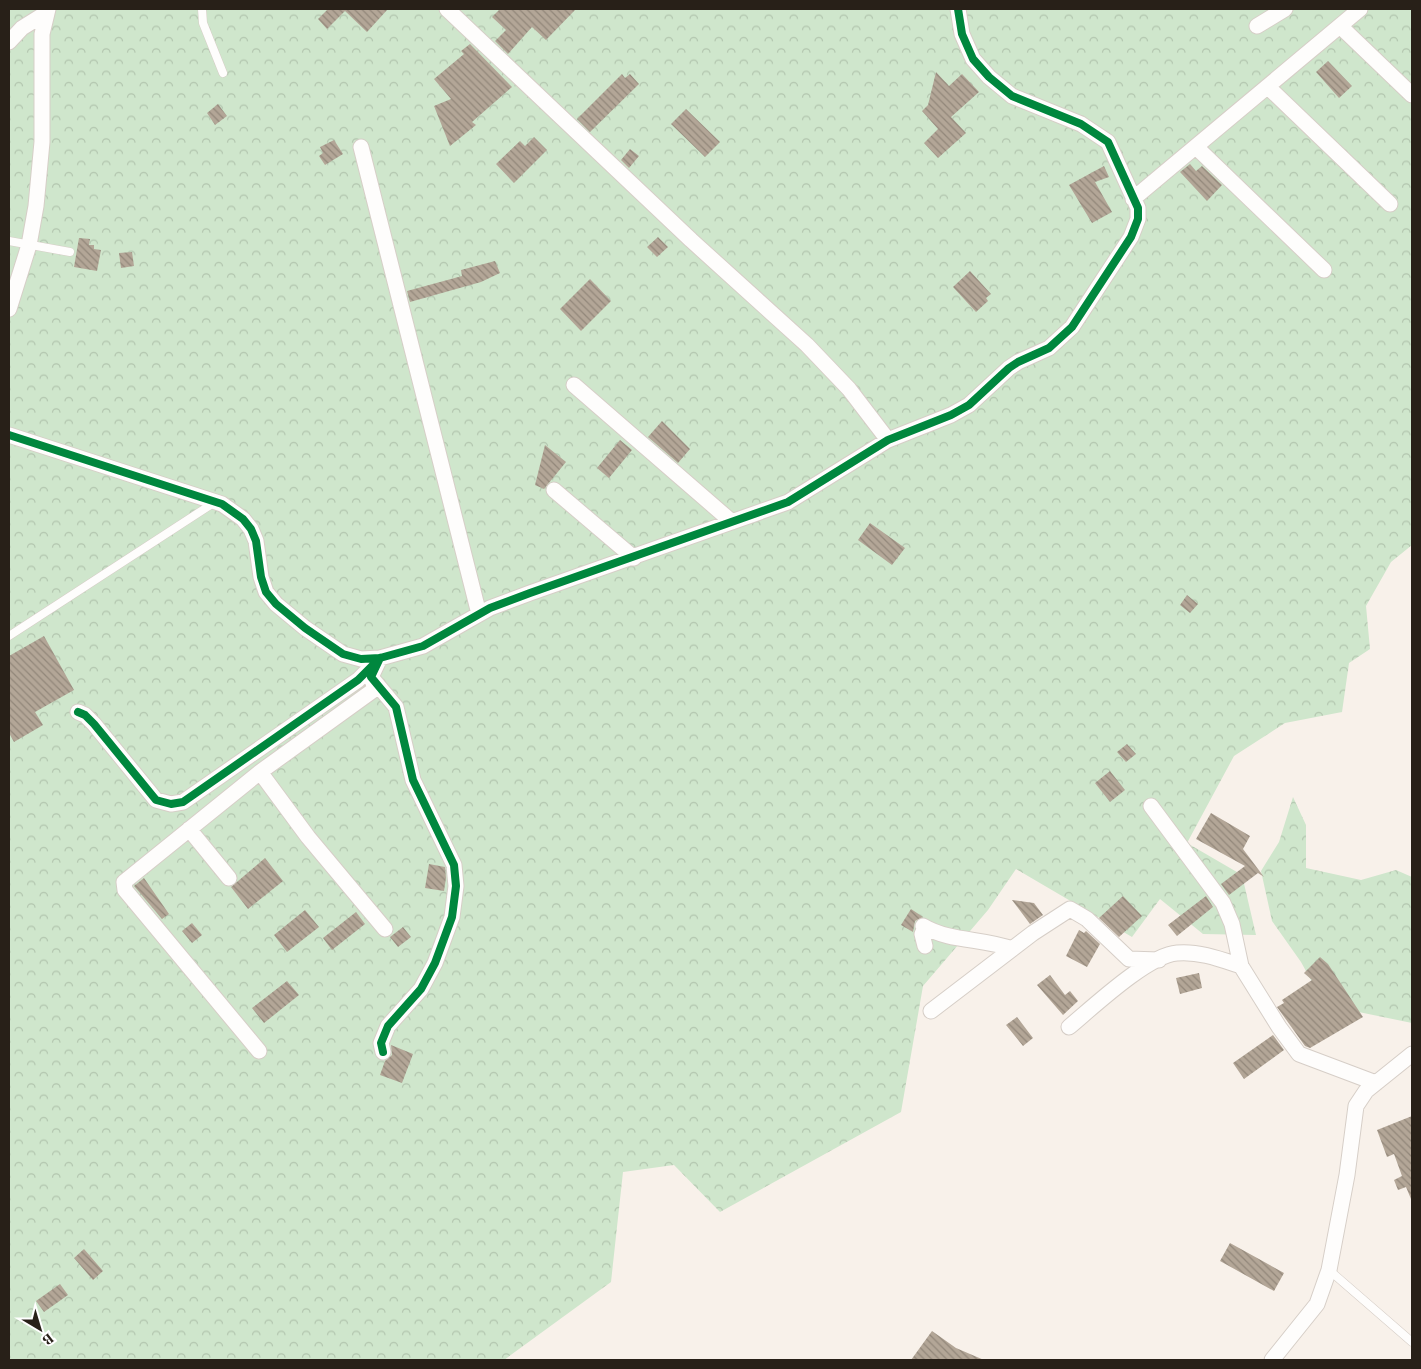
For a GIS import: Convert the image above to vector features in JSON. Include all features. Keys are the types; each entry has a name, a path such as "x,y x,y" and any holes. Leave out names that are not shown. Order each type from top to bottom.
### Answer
{"street":[{"path":"447,9 684,233 807,345 849,389 888,440"},
{"path":"9,435 215,502 233,510 251,529 256,541 263,584 266,592 276,604 305,628 344,654 361,659 380,658 423,646 479,614 530,593 634,558 788,502 888,440 951,415 969,405 1018,362 1049,348 1064,336 1095,294 1132,237 1138,219 1138,208 1108,142 1081,124 1012,96 989,77 973,59 962,34 958,9"},
{"path":"1257,26 1285,9"},
{"path":"1133,199 1360,9"},
{"path":"9,42 22,28 47,11"},
{"path":"9,309 29,245 36,206 42,142 42,34 47,11"},
{"path":"1340,26 1412,95"},
{"path":"1268,87 1390,204"},
{"path":"361,147 479,614"},
{"path":"1196,147 1324,270"},
{"path":"574,385 732,522"},
{"path":"554,490 634,558"},
{"path":"259,1051 159,933 124,886 124,882 260,772 376,689 371,677 380,658"},
{"path":"78,712 85,714 94,724 156,800 171,804 183,802 350,685 380,658"},
{"path":"371,677 396,707 413,780 454,865 456,886 452,917 435,963 421,989 388,1026 381,1043 383,1052"},
{"path":"260,772 308,837 385,929"},
{"path":"1151,806 1223,904 1232,924 1241,966 1279,1027 1300,1054 1376,1083"},
{"path":"188,829 229,878"},
{"path":"931,1011 1012,949 1070,909 1087,920 1129,959 1160,960"},
{"path":"925,946 922,934 924,927 951,937 988,945 1001,945 1012,949"},
{"path":"1069,1027 1135,973 1176,953 1213,956 1241,966"},
{"path":"1272,1360 1318,1304 1329,1270 1347,1175 1352,1118 1356,1106 1376,1083 1412,1054"}],"lane":[{"path":"202,9 203,23 223,73"},
{"path":"9,241 70,252"},
{"path":"9,636 215,502"},
{"path":"1329,1270 1412,1342"}],"green space":[{"path":"9,9 1412,9 1412,545 1391,562 1366,606 1370,649 1349,663 1342,712 1285,723 1234,756 1187,843 1242,875 1256,935 1203,934 1160,899 1132,937 1016,869 988,910 923,986 901,1112 720,1212 674,1165 623,1172 611,1282 504,1360 9,1360"},
{"path":"1293,797 1306,825 1306,868 1361,880 1396,870 1412,877 1412,1023 1349,1010 1317,991 1301,962 1272,921 1261,871 1279,842"}],"building":[{"path":"328,9 388,9 367,32 345,11 327,29 318,19"},
{"path":"500,9 576,9 546,40 532,27 508,54 495,41 506,30 492,17"},
{"path":"470,44 512,87 472,122 476,125 450,146 434,106 451,99 434,79 464,54 461,51"},
{"path":"1328,61 1352,86 1339,98 1316,72"},
{"path":"936,72 949,86 962,74 979,92 951,117 966,133 938,158 924,143 938,129 922,111 928,105"},
{"path":"622,74 625,78 630,74 639,84 590,132 577,119"},
{"path":"218,104 227,116 215,125 207,113"},
{"path":"686,109 720,142 705,157 671,124"},
{"path":"534,137 547,150 514,183 496,164 520,141 525,146"},
{"path":"334,140 343,154 325,165 319,156 323,153 320,147"},
{"path":"630,149 639,156 629,168 621,160"},
{"path":"1190,164 1196,171 1202,166 1222,185 1207,201 1180,172"},
{"path":"1104,166 1109,177 1095,182 1112,212 1092,223 1069,185"},
{"path":"658,237 668,247 657,257 647,247"},
{"path":"79,238 90,239 89,245 94,245 94,249 101,250 97,271 74,267"},
{"path":"132,252 134,266 121,268 119,253"},
{"path":"495,261 500,273 481,282 410,302 407,291 462,276 461,270"},
{"path":"970,271 991,294 986,298 988,301 976,312 953,287"},
{"path":"590,279 611,301 581,331 560,309"},
{"path":"662,421 690,449 678,463 648,437"},
{"path":"620,440 632,450 609,478 597,468"},
{"path":"545,445 566,462 544,489 535,485"},
{"path":"870,523 905,548 892,565 858,540"},
{"path":"1187,595 1198,604 1190,613 1180,605"},
{"path":"44,636 74,690 35,712 43,725 14,742 9,733 9,656"},
{"path":"1127,744 1136,754 1126,762 1117,752"},
{"path":"1110,771 1125,790 1110,802 1095,783"},
{"path":"1211,813 1250,836 1243,849 1264,877 1258,873 1229,895 1221,884 1245,866 1196,839"},
{"path":"265,858 283,881 248,909 231,887"},
{"path":"429,864 445,867 444,891 425,888"},
{"path":"144,878 169,914 162,919 134,886"},
{"path":"1123,896 1142,916 1119,937 1099,918"},
{"path":"1206,896 1213,907 1177,936 1168,925"},
{"path":"1012,900 1034,903 1043,915 1030,924"},
{"path":"911,909 923,917 915,921 913,932 901,925"},
{"path":"305,910 319,927 287,952 274,935"},
{"path":"356,912 365,924 332,950 323,938"},
{"path":"192,923 202,935 192,943 182,931"},
{"path":"403,927 411,937 398,947 390,937"},
{"path":"1079,930 1084,933 1086,931 1100,944 1087,967 1066,956"},
{"path":"1320,957 1328,964 1363,1017 1310,1048 1305,1046 1277,1007 1284,1003 1282,1000 1312,980 1304,973"},
{"path":"1199,973 1202,988 1180,994 1176,978"},
{"path":"1050,975 1065,995 1070,991 1078,1001 1063,1015 1037,985"},
{"path":"287,981 299,995 264,1023 252,1008"},
{"path":"1017,1017 1033,1038 1023,1046 1006,1025"},
{"path":"1273,1035 1284,1050 1244,1079 1233,1063"},
{"path":"391,1045 413,1054 402,1083 380,1075 385,1061 392,1055"},
{"path":"1412,1116 1411,1199 1406,1187 1398,1190 1394,1180 1402,1176 1394,1154 1387,1157 1377,1130"},
{"path":"1230,1243 1284,1273 1274,1291 1220,1261"},
{"path":"84,1249 103,1271 93,1280 74,1258"},
{"path":"60,1284 68,1295 44,1312 36,1301"},
{"path":"932,1331 956,1348 984,1360 911,1360"}],"cycle path":[{"path":"9,435 222,504 243,519 251,529 256,541 261,577 266,592 276,604 305,628 343,654 361,659 380,658 423,646 490,608 788,502 888,440 951,415 969,405 1009,368 1049,348 1072,327 1131,237 1138,219 1138,208 1108,142 1081,124 1012,96 989,77 973,59 962,34 958,9"},
{"path":"78,712 85,715 94,724 156,800 171,804 183,802 358,680 380,658 371,677 396,707 413,780 454,865 456,886 452,917 435,963 421,989 388,1026 381,1043 383,1052"}]}
